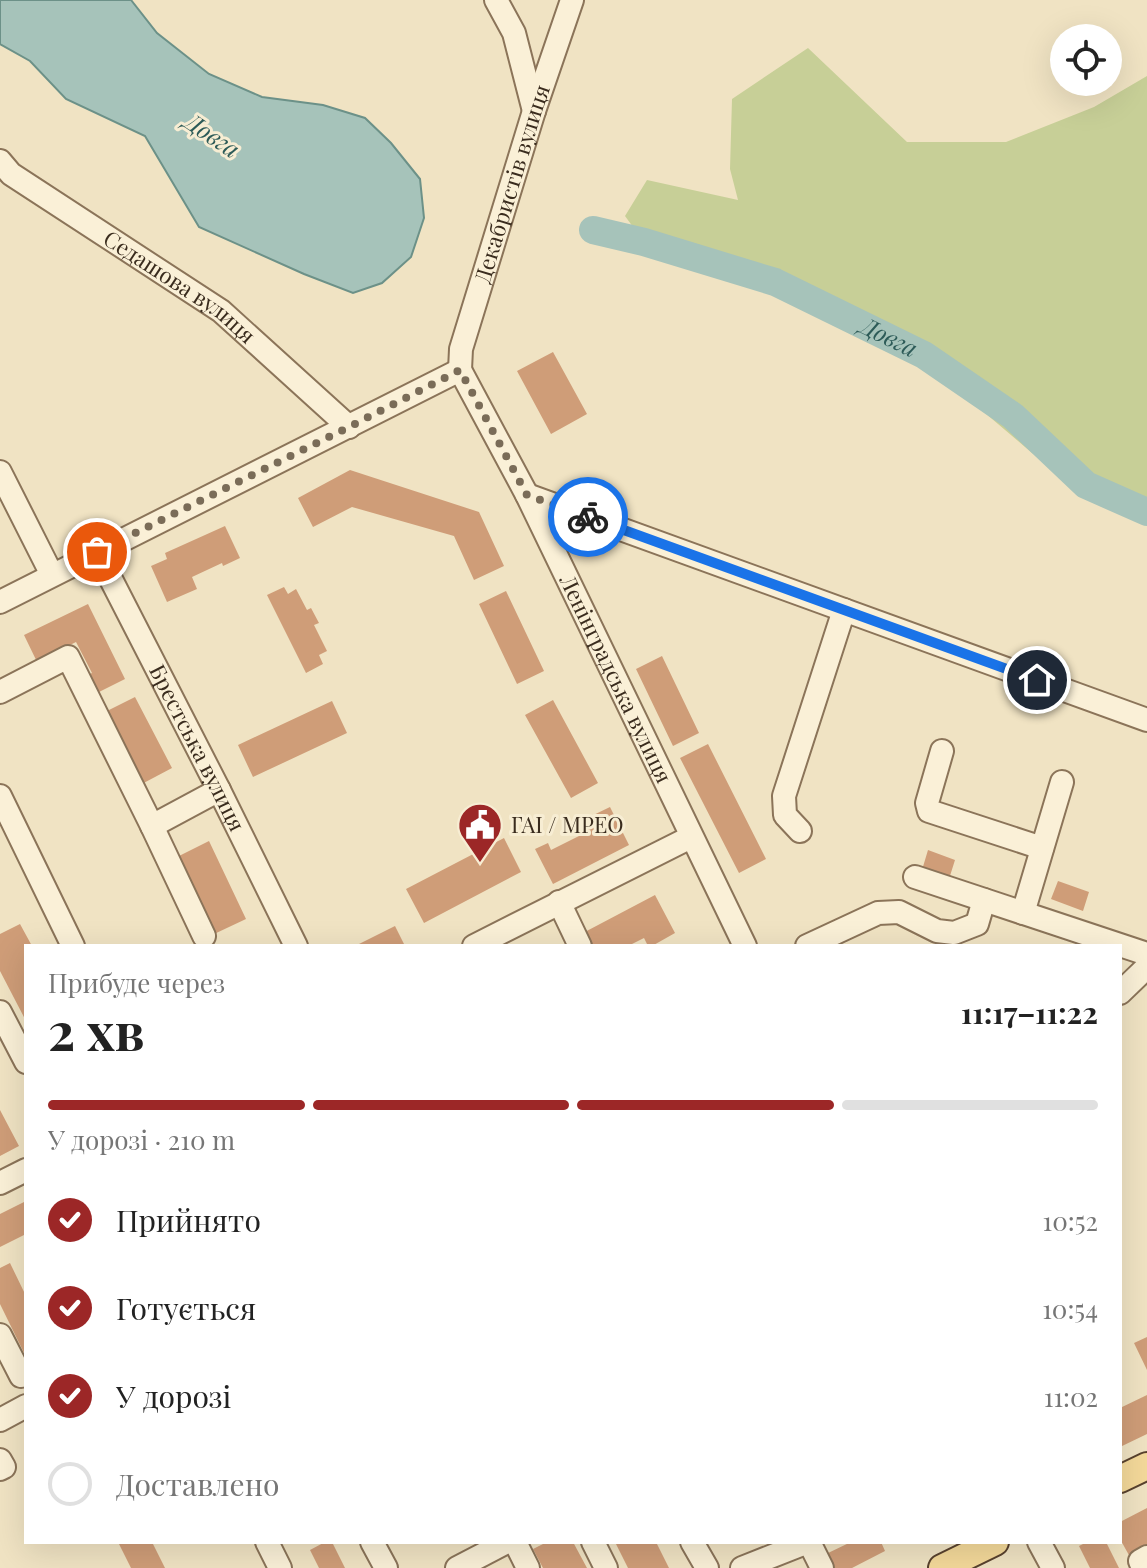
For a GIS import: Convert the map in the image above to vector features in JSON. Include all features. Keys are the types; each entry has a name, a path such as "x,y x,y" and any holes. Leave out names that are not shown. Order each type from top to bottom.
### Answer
{"main road":[{"path":"1122,1478 1147,1466"},
{"path":"942,1568 991,1544"}],"street":[{"path":"496,0 514,33 534,111"},
{"name":"Декабристів вулиця","path":"460,370 461,349 534,111 572,0"},
{"name":"Седашова вулиця","path":"0,161 11,174 221,311 349,427"},
{"path":"0,602 460,370"},
{"name":"Ленінградська вулиця","path":"460,370 527,495 744,944"},
{"path":"0,472 52,575"},
{"path":"527,495 1147,720"},
{"name":"Брестська вулиця","path":"97,552 295,944"},
{"path":"800,831 785,815 784,796 844,610"},
{"path":"0,692 68,657 204,936"},
{"path":"942,751 927,803 929,811 1042,848"},
{"path":"1023,913 1062,782"},
{"path":"152,826 219,790"},
{"path":"0,796 72,944"},
{"path":"478,944 691,837"},
{"path":"915,877 1117,944"},
{"path":"811,944 878,913 899,912 957,939 977,924 984,900"},
{"path":"559,902 579,944"},
{"path":"1122,946 1147,954"},
{"path":"1122,991 1147,967"},
{"path":"0,1012 24,1058"},
{"path":"0,1183 24,1171"},
{"path":"0,1335 24,1379"},
{"path":"0,1420 24,1407"},
{"path":"0,1460 4,1467 0,1469"},
{"path":"268,1544 280,1568"},
{"path":"373,1544 386,1568"},
{"path":"457,1568 503,1544"},
{"path":"516,1544 528,1568"},
{"path":"594,1544 606,1568"},
{"path":"693,1544 707,1568"},
{"path":"742,1568 804,1544"},
{"path":"810,1544 822,1568"},
{"path":"1040,1544 1053,1568"},
{"path":"1143,1568 1140,1561 1147,1557"}],"green space":[{"path":"808,48 907,142 1006,142 1094,107 1113,96 1122,96 1122,91 1147,76 1147,524 1032,453 924,355 822,317 772,291 688,264 644,242 625,216 647,180 738,200 730,169 732,99"}],"water":[{"path":"0,0 131,0 157,33 209,74 262,97 323,105 365,118 391,143 420,179 424,218 411,257 382,283 353,293 199,227 145,136 66,99 30,61 0,44"}],"building":[{"path":"553,352 587,414 551,434 517,371"},
{"path":"350,470 479,512 504,566 474,580 454,536 352,507 313,527 298,498"},
{"path":"225,526 240,558 192,577 197,589 167,602 151,566 167,559 165,553"},
{"path":"284,587 288,594 296,589 307,610 311,608 319,623 314,625 327,651 319,655 323,664 306,673 267,595"},
{"path":"506,591 544,671 517,684 479,604"},
{"path":"88,604 125,679 95,694 86,676 92,673 76,642 56,652 39,666 24,635"},
{"path":"662,656 699,733 673,746 636,669"},
{"path":"135,697 172,768 138,786 101,714"},
{"path":"553,700 598,783 571,798 525,715"},
{"path":"332,701 347,733 253,777 238,745"},
{"path":"708,744 766,859 739,873 680,758"},
{"path":"610,807 629,845 553,884 535,849 548,843 551,850 587,832 581,821"},
{"path":"504,838 521,872 424,923 406,889"},
{"path":"209,841 246,919 212,935 175,858"},
{"path":"928,850 955,860 949,879 922,870"},
{"path":"1058,881 1089,892 1083,911 1051,899"},
{"path":"655,895 675,933 656,944 647,944 644,938 632,944 586,944 581,934"},
{"path":"20,924 31,944 24,944 24,1017 0,971 0,934"},
{"path":"395,926 404,944 359,944"},
{"path":"0,1110 19,1146 0,1156"},
{"path":"24,1202 24,1235 0,1247 0,1214"},
{"path":"10,1263 24,1292 24,1353 0,1304 0,1268"},
{"path":"1147,1337 1147,1370 1134,1343"},
{"path":"1147,1395 1147,1434 1122,1446 1122,1407"},
{"path":"1147,1508 1147,1548 1130,1557 1122,1543 1122,1521"},
{"path":"119,1544 153,1544 165,1568 131,1568"},
{"path":"321,1544 333,1544 345,1568 319,1568 310,1550"},
{"path":"543,1544 574,1544 587,1568 543,1568 533,1549"},
{"path":"616,1544 657,1544 669,1568 628,1568"},
{"path":"847,1544 882,1544 885,1551 852,1568 833,1568 826,1554"},
{"path":"1107,1544 1119,1568 1090,1568 1079,1546"}],"waterway":[{"name":"Довга","path":"593,230 644,242 775,282 924,355 1013,416 1086,485 1147,512"}],"way so far":[{"path":"97,552 460,370 527,495 588,517"}],"place":[{"name":"ГАІ / МРЕО","path":"480,864"}],"route":[{"path":"588,517 1037,680"}]}
